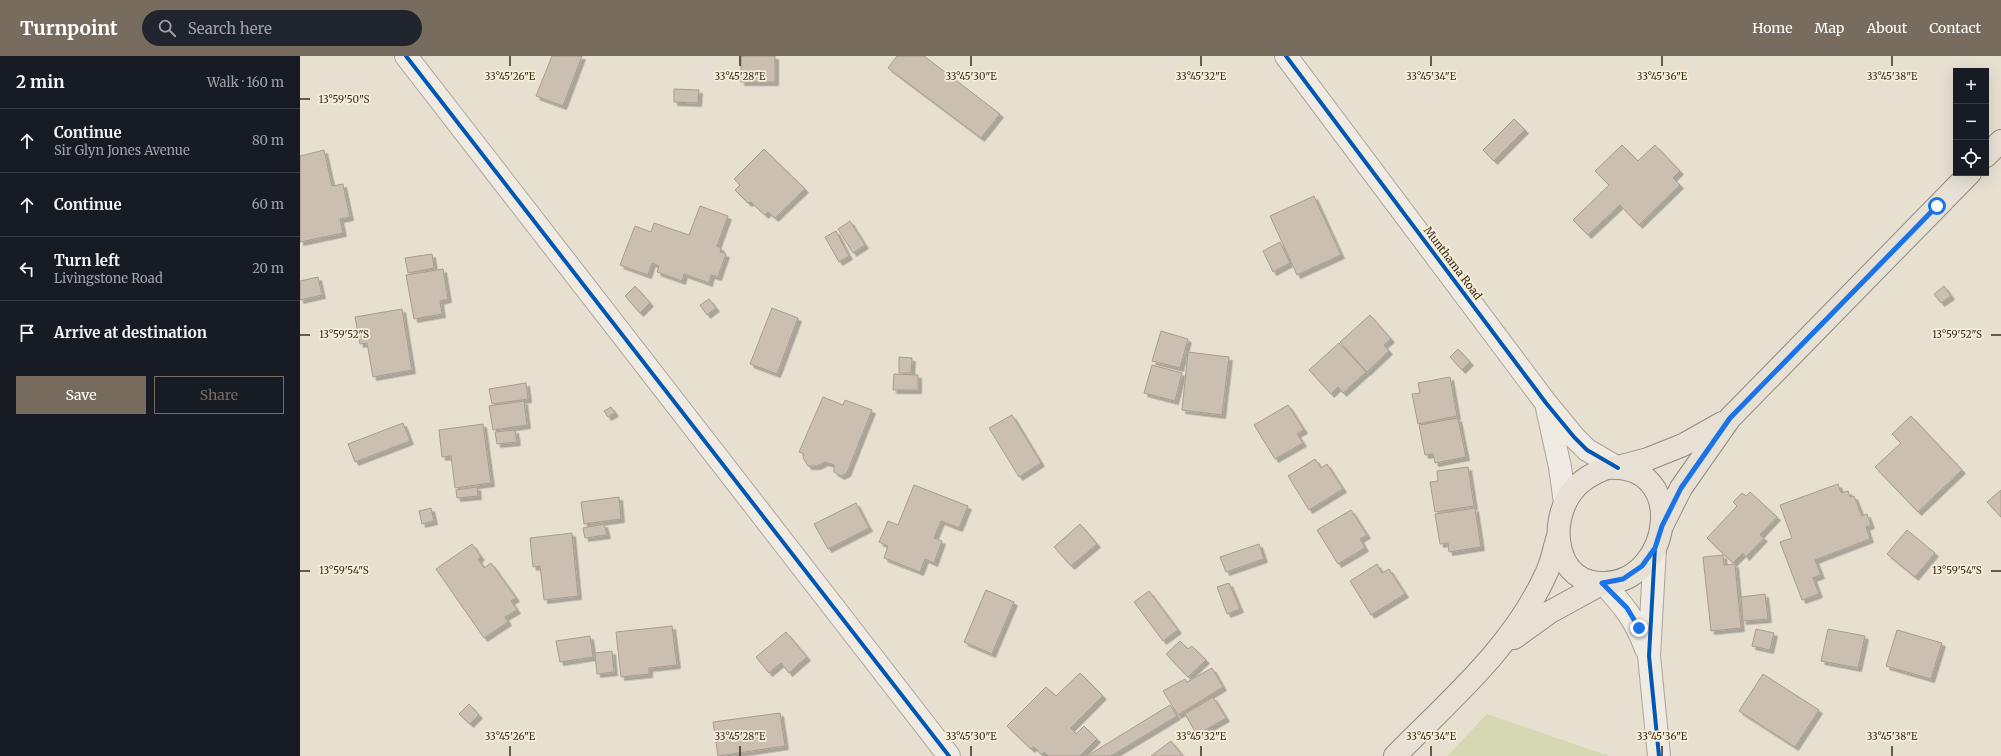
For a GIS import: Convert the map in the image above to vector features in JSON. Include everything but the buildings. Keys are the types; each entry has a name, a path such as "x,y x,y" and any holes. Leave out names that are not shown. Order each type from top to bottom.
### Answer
{"main road":[{"path":"1989,153 2001,141"},
{"path":"1558,536 1563,557 1575,573 1583,578 1602,583 1613,582 1633,574 1642,566 1655,548 1662,526 1681,488 1730,418 1967,176"},
{"path":"1618,468 1648,460 1683,445 1730,418"},
{"path":"1394,756 1501,647 1531,604 1547,572 1558,536 1561,513 1565,503 1571,493 1588,477 1608,468 1618,468 1637,472 1652,484 1661,504 1662,526"},
{"path":"1501,647 1550,612 1602,583"}],"street":[{"path":"406,56 949,756"},
{"name":"Munthama Road","path":"1286,56 1546,403 1574,437 1587,450 1618,468"},
{"name":"Munthama Road","path":"1546,403 1560,467 1565,503"},
{"path":"1655,548 1648,656 1659,756"},
{"path":"1602,583 1627,608 1639,628 1648,656"}],"green space":[{"path":"1487,714 1609,756 1447,756"}],"cycle path":[{"path":"406,56 949,756"},
{"path":"1286,56 1546,403 1574,437 1587,450 1618,468"},
{"path":"1655,548 1649,656 1659,756"}],"route":[{"path":"1639,628 1627,608 1602,583 1623,579 1633,574 1642,566 1655,548 1660,537 1662,526 1681,488 1730,418 1937,206"}]}
